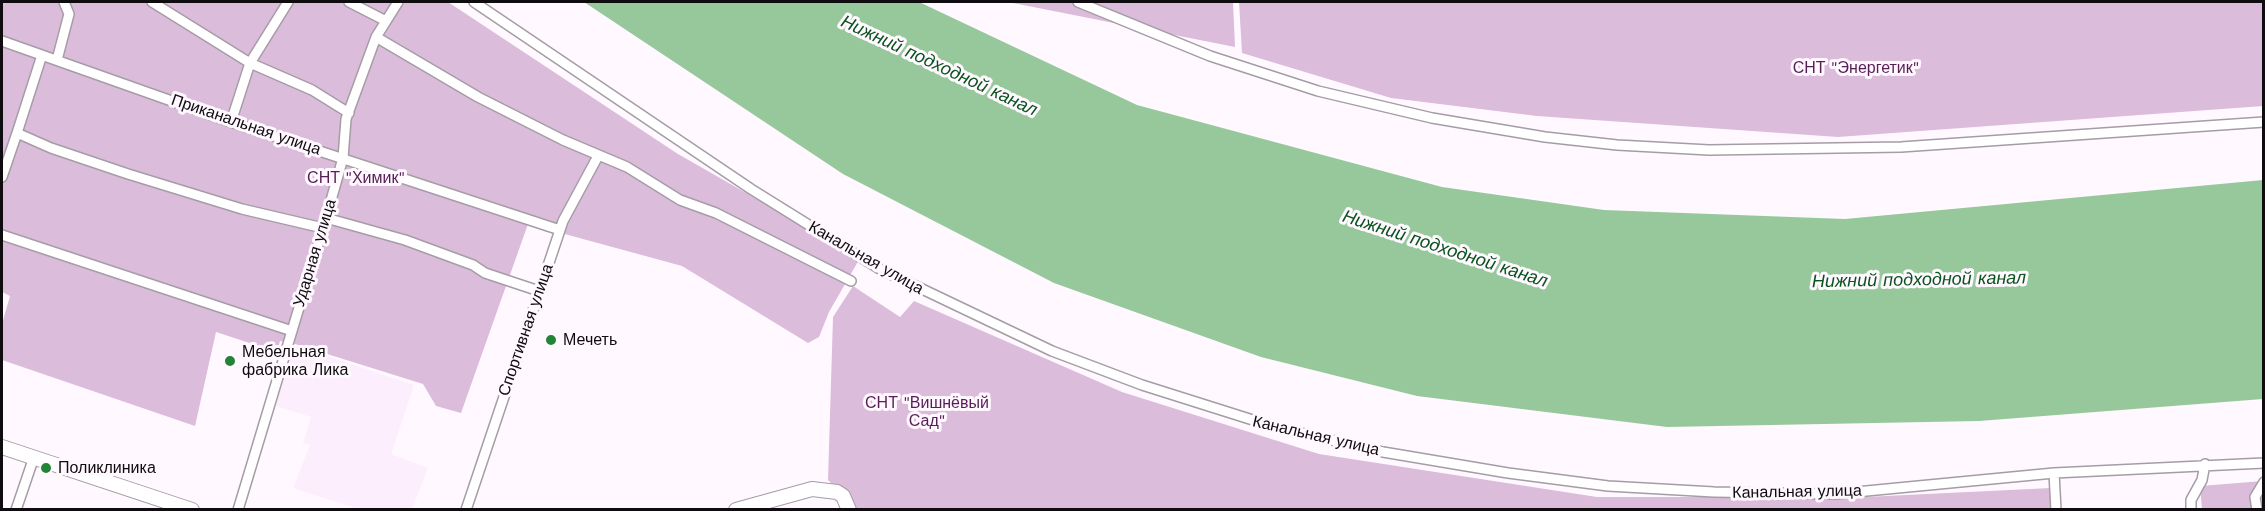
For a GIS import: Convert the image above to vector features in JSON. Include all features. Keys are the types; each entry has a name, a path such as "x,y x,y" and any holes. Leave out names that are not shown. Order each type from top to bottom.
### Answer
{"street":[{"path":"57,60 69,14 64,2"},
{"path":"152,2 250,63 312,90 349,113"},
{"path":"231,122 250,63 288,2"},
{"path":"349,2 386,21"},
{"name":"Ударная улица","path":"238,510 325,223 342,158 349,113 376,37 398,2"},
{"name":"Канальная улица","path":"474,2 751,189 878,268 1052,351 1143,386 1254,422 1383,452 1447,463 1584,483 1667,490 1835,494 2054,473 2205,464 2264,463"},
{"path":"1078,2 1191,49 1318,91 1432,118 1545,137 1617,145 1709,150 1901,147 2264,122"},
{"path":"376,37 478,97 598,156 627,167 680,200 716,213 851,280"},
{"name":"Приканальная улица","path":"2,41 231,122 560,230"},
{"path":"2,177 42,55"},
{"path":"17,133 51,148 242,209 405,240 473,265 486,273 539,291"},
{"name":"Спортивная улица","path":"466,510 560,230 598,156"},
{"path":"2,235 292,331"},
{"path":"2,447 192,510"},
{"path":"16,510 34,457"},
{"path":"2191,510 2191,500 2202,480 2205,464"},
{"path":"2054,473 2056,510"},
{"path":"2257,510 2255,497 2264,482"},
{"path":"736,510 812,489 837,492 843,496 849,510"}],"shaded area":[{"path":"293,345 414,385 391,454 428,468 412,509 358,509 293,488 310,445 303,443 311,417 276,406"}],"green space":[{"name":"СНТ \"Химик\"","path":"2,2 448,2 678,154 860,258 829,312 819,337 808,343 682,266 528,224 461,413 436,406 423,384 292,343 280,341 277,352 216,332 195,426 2,360 2,324 10,296 2,292"},
{"path":"1008,2 1233,2 1235,47"},
{"name":"СНТ \"Энергетик\"","path":"1239,2 2263,2 2263,106 1838,137 1537,116 1391,98 1242,53"},
{"name":"СНТ \"Вишнёвый Сад\"","path":"853,286 900,317 914,301 1122,392 1319,454 1597,497 1865,497 2051,488 2053,509 853,510 849,501 828,480 833,317"},
{"path":"2263,481 2263,509 2202,509 2200,486"}],"water":[{"name":"Нижний подходной канал","path":"584,2 919,2 1137,105 1442,187 1604,210 1845,219 2263,180 2263,399 1979,421 1667,427 1417,396 1261,357 1054,283 843,174"}],"place":[{"name":"Мечеть","path":"551,340"},
{"name":"Мебельная фабрика Лика","path":"230,361"},
{"name":"Поликлиника","path":"46,468"}]}
